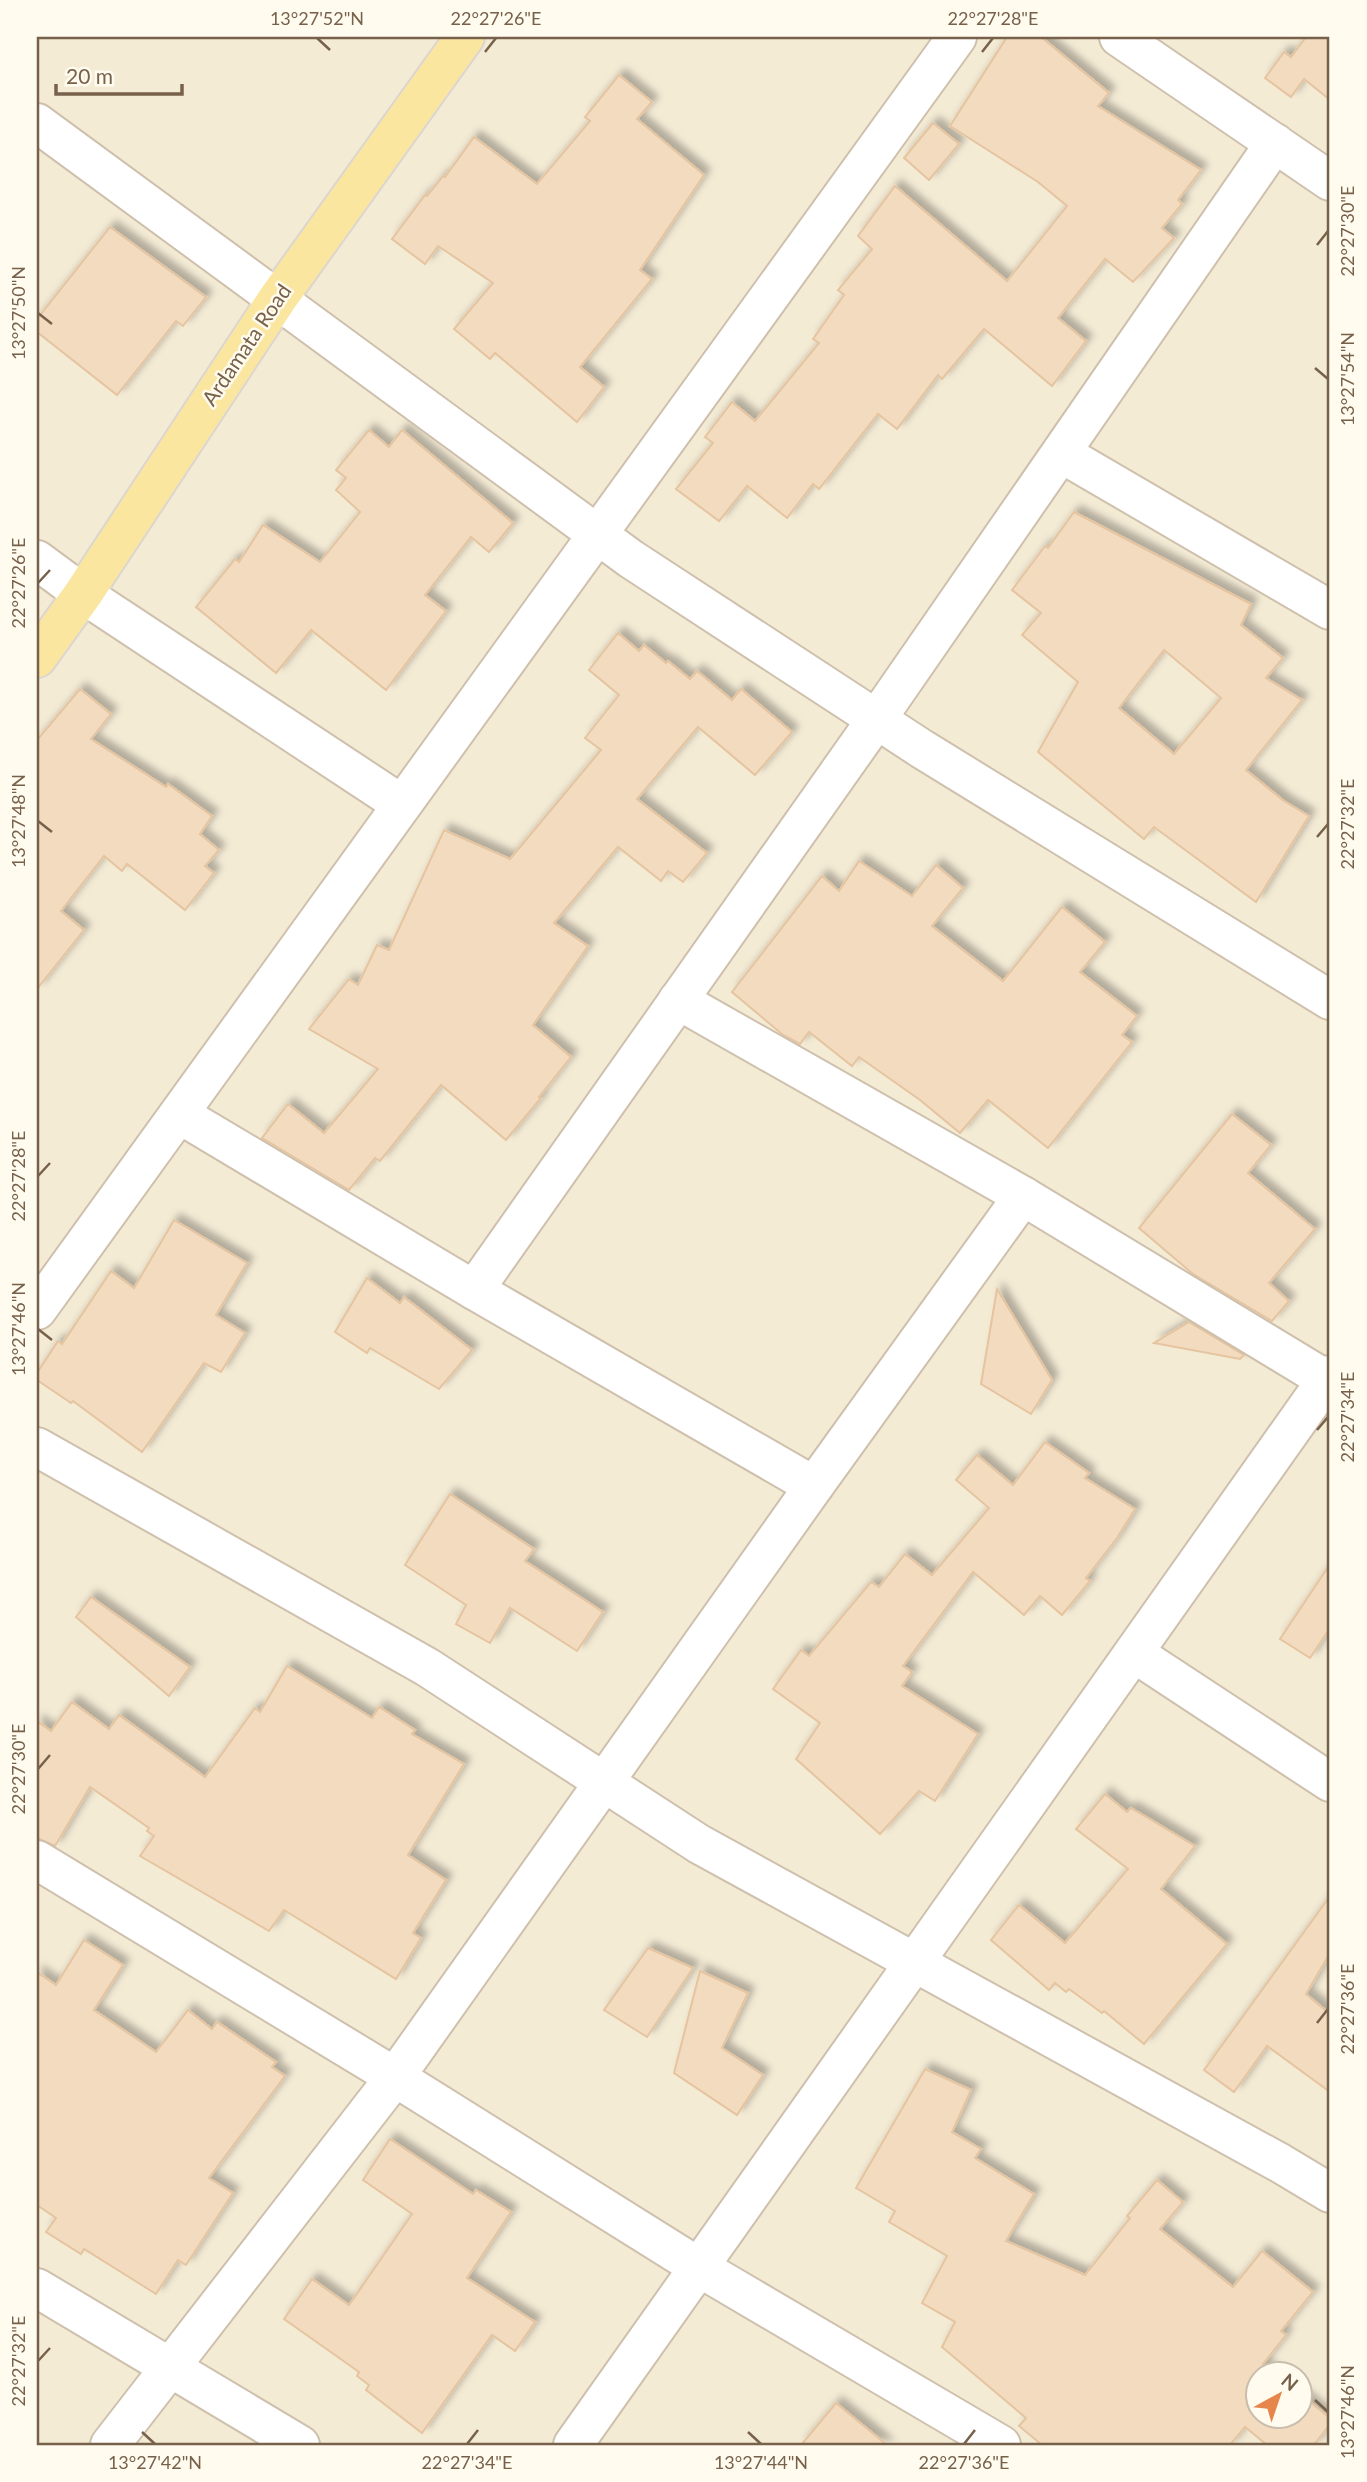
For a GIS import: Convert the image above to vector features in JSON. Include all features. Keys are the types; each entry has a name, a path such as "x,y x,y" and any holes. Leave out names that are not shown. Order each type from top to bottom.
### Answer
{"main road":[{"name":"Ardamata Road","path":"37,658 83,594 278,298 465,37"}],"street":[{"path":"37,1310 957,37"},
{"path":"1119,37 1330,181"},
{"path":"37,123 631,559 876,720 1330,1000"},
{"path":"474,1290 876,720 1275,143"},
{"path":"1061,453 1330,610"},
{"path":"37,560 83,594 401,804"},
{"path":"573,2445 1329,1379 1023,1196 678,1000"},
{"path":"179,1114 474,1290 814,1486"},
{"path":"110,2445 395,2077 1023,1196"},
{"path":"37,1447 427,1667 699,1844 1330,2193"},
{"path":"1134,1653 1330,1782"},
{"path":"37,1860 395,2077 700,2268 1001,2445"},
{"path":"37,2288 300,2445"}],"shaded area":[{"path":"37,37 1330,37 1330,2445 37,2445"}],"building":[{"path":"1007,37 1041,37 1109,93 1098,106 1201,170 1178,200 1182,204 1162,228 1174,238 1133,282 1105,259 1058,318 1086,341 1052,386 984,329 942,379 938,375 897,429 878,414 819,489 813,484 787,518 747,486 719,521 676,489 713,443 705,437 732,402 755,421 819,343 813,339 844,295 838,290 872,249 858,236 895,186 1007,281 1067,206 1038,182 950,126"},
{"path":"1306,37 1330,37 1330,100 1304,79 1291,97 1265,78 1284,52 1291,57"},
{"path":"619,75 652,102 637,119 704,175 640,270 652,279 580,367 604,387 577,422 495,353 490,359 454,329 493,283 438,246 425,264 392,239 425,195 445,177 474,137 537,184 590,121 585,117"},
{"path":"933,123 959,144 929,180 904,158"},
{"path":"110,227 206,297 183,326 176,321 117,395 37,332 37,319"},
{"path":"369,430 389,447 402,430 513,523 489,552 471,537 425,595 446,611 386,690 311,630 276,673 196,607 235,559 239,562 263,525 320,562 360,512 336,490 346,478 336,470"},
{"path":"1074,512 1251,604 1241,625 1283,658 1266,678 1302,700 1246,770 1284,801 1309,816 1256,902 1154,827 1144,839 1038,752 1078,682 1022,635 1041,613 1012,590 1045,546 1048,548","holes":["1164,650 1221,698 1174,754 1119,708"]},
{"path":"618,633 639,651 644,645 690,679 697,671 732,700 741,689 792,732 755,775 698,727 637,799 707,853 683,882 668,871 661,881 618,847 554,923 588,946 533,1025 571,1057 506,1140 441,1085 380,1161 375,1158 349,1190 262,1138 288,1104 324,1133 378,1069 309,1029 349,979 358,985 377,945 389,950 444,830 510,859 601,750 585,738 619,695 589,670"},
{"path":"80,689 111,714 91,739 166,787 168,784 212,816 200,834 219,850 205,866 214,873 185,910 127,864 122,871 104,856 61,911 84,930 37,989 37,740"},
{"path":"859,861 912,896 936,865 963,888 932,926 1003,981 1062,907 1105,942 1080,972 1137,1016 1122,1035 1132,1042 1048,1148 988,1100 960,1133 920,1100 859,1057 852,1066 809,1032 800,1044 783,1035 732,992 822,876 839,891"},
{"path":"1232,1114 1271,1145 1248,1173 1315,1229 1269,1283 1289,1301 1272,1321 1193,1274 1139,1228"},
{"path":"174,1220 247,1263 216,1315 245,1333 221,1372 204,1363 142,1452 73,1401 71,1403 37,1380 37,1373 58,1341 62,1344 111,1271 134,1288"},
{"path":"367,1278 400,1303 404,1297 472,1350 439,1389 370,1348 367,1353 335,1332"},
{"path":"997,1289 1052,1380 1031,1414 981,1384"},
{"path":"1189,1322 1244,1355 1240,1359 1154,1343"},
{"path":"1045,1442 1089,1473 1085,1478 1135,1509 1117,1538 1086,1578 1090,1581 1062,1615 1040,1596 1024,1615 973,1572 903,1666 912,1672 902,1686 978,1734 935,1801 919,1791 880,1834 796,1759 820,1723 773,1689 801,1650 809,1656 871,1582 879,1587 905,1554 932,1575 989,1508 956,1480 977,1455 1013,1485"},
{"path":"450,1494 534,1549 525,1561 603,1612 577,1651 510,1608 490,1643 456,1624 466,1605 405,1565"},
{"path":"1330,1564 1330,1628 1310,1658 1280,1639"},
{"path":"91,1597 190,1667 169,1696 76,1617"},
{"path":"287,1666 372,1718 379,1707 415,1730 412,1734 464,1764 408,1855 446,1880 413,1933 421,1938 396,1979 284,1910 269,1931 140,1856 154,1836 147,1831 149,1828 90,1787 55,1846 37,1838 37,1721 51,1731 72,1702 109,1729 119,1715 205,1777 255,1708 260,1712"},
{"path":"1105,1794 1127,1812 1131,1808 1195,1846 1161,1889 1227,1944 1144,2044 1104,2011 1102,2013 1069,1989 1066,1992 1055,1983 1049,1990 991,1940 1019,1905 1065,1943 1128,1869 1076,1829"},
{"path":"1330,1896 1330,1953 1306,1994 1330,2014 1330,2092 1267,2046 1234,2092 1204,2070"},
{"path":"84,1940 123,1965 94,2010 156,2052 188,2010 212,2029 217,2022 276,2062 272,2067 285,2076 209,2178 233,2193 186,2265 178,2260 156,2294 84,2249 81,2254 46,2232 56,2218 37,2205 37,1972 56,1985"},
{"path":"648,1948 693,1968 647,2037 604,2010"},
{"path":"700,1971 748,1993 722,2048 763,2075 737,2115 674,2073"},
{"path":"925,2069 971,2090 952,2132 981,2149 975,2158 1034,2194 1006,2241 1085,2275 1130,2218 1127,2216 1157,2180 1183,2202 1160,2229 1233,2287 1262,2251 1313,2292 1281,2331 1286,2335 1266,2360 1244,2360 1244,2428 1230,2445 1042,2445 1019,2426 1026,2418 942,2347 955,2322 922,2303 947,2256 889,2222 895,2211 856,2188"},
{"path":"390,2139 473,2194 476,2190 511,2212 467,2278 535,2322 515,2351 492,2335 422,2433 366,2390 369,2385 357,2376 359,2372 284,2319 312,2279 349,2305 412,2214 363,2180"},
{"path":"836,2403 887,2445 801,2445"},
{"path":"1314,2405 1330,2418 1330,2424 1314,2445 1267,2445 1249,2430 1314,2430"}]}
